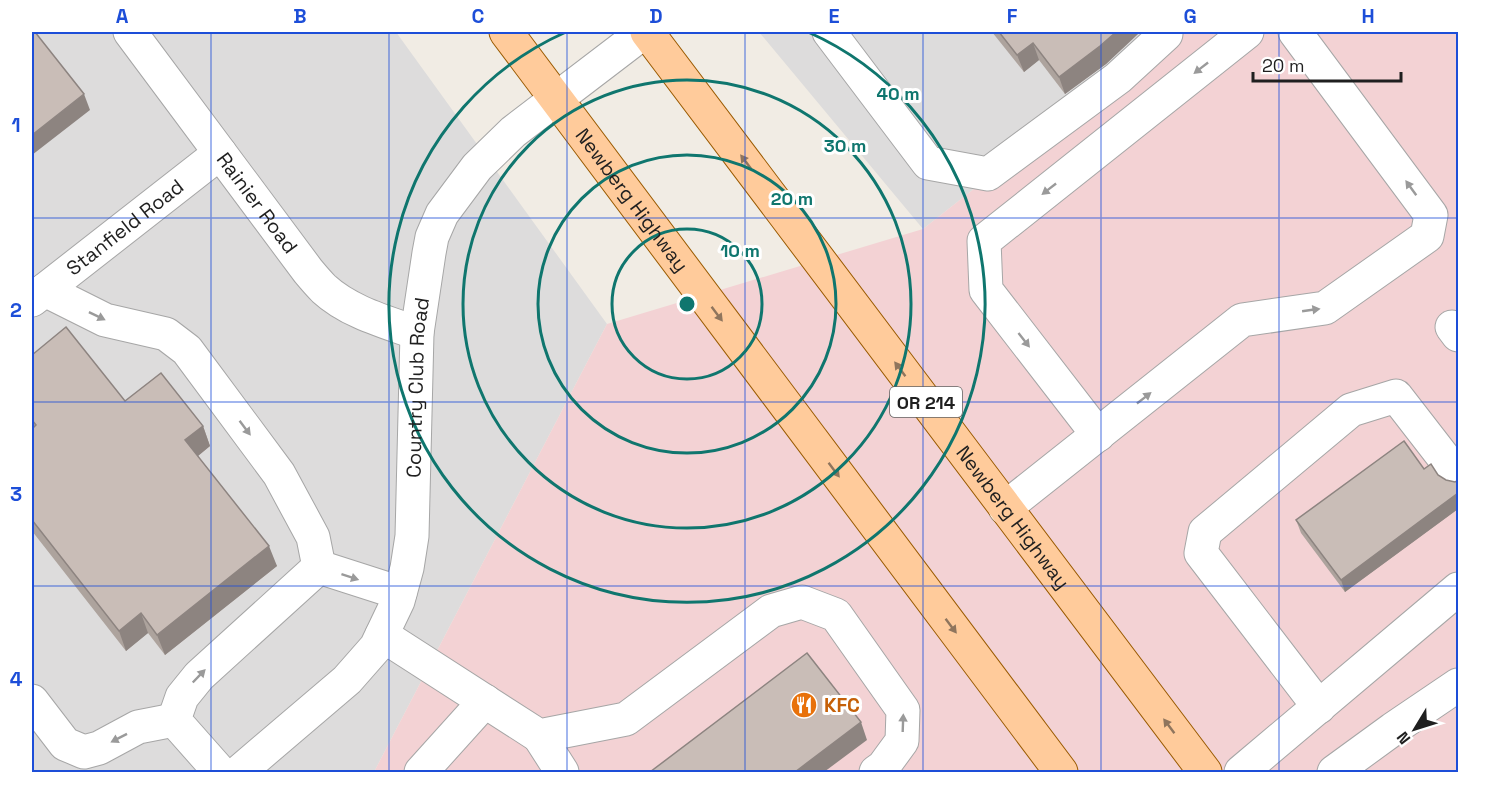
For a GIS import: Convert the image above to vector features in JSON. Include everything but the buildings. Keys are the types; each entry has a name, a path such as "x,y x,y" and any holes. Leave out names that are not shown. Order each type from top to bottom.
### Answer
{"main road":[{"name":"Newberg Highway","path":"506,32 1061,772"},
{"name":"Newberg Highway","path":"646,32 1205,772"}],"street":[{"name":"Rainier Road","path":"130,32 323,288 337,300 369,316 417,333"},
{"name":"Country Club Road","path":"239,772 347,680 376,646 400,593 412,536 417,333 432,237 441,214 477,167 513,132 646,32"},
{"path":"829,32 928,163 988,174 1118,78 1166,34 1164,32"},
{"path":"1098,435 986,290 984,241 1247,32"},
{"path":"1005,508 1242,320 1325,308 1427,236 1431,215 1295,32"},
{"name":"Stanfield Road","path":"38,295 220,153"},
{"path":"38,295 105,320 166,334 187,350 279,474 313,537 319,567"},
{"path":"1319,707 1201,553 1205,532 1351,410 1396,396 1458,476"},
{"path":"319,567 400,593"},
{"path":"174,720 182,696 199,676 319,567"},
{"path":"1241,772 1458,589"},
{"path":"539,736 626,718 771,611 802,602 836,615 903,710 902,741 884,767 876,772"},
{"path":"382,635 539,736 562,772"},
{"path":"1334,772 1458,685"},
{"path":"32,701 65,744 84,752 99,748 138,727 174,720"},
{"path":"424,772 485,701"},
{"path":"174,720 220,772"}],"shaded area":[{"path":"32,32 396,32 607,324 374,772 32,772"},
{"path":"759,32 1173,32 923,229"},
{"path":"1173,32 1458,32 1458,772 374,772 607,324 923,229"}],"place":[{"name":"KFC","path":"804,705"}]}
